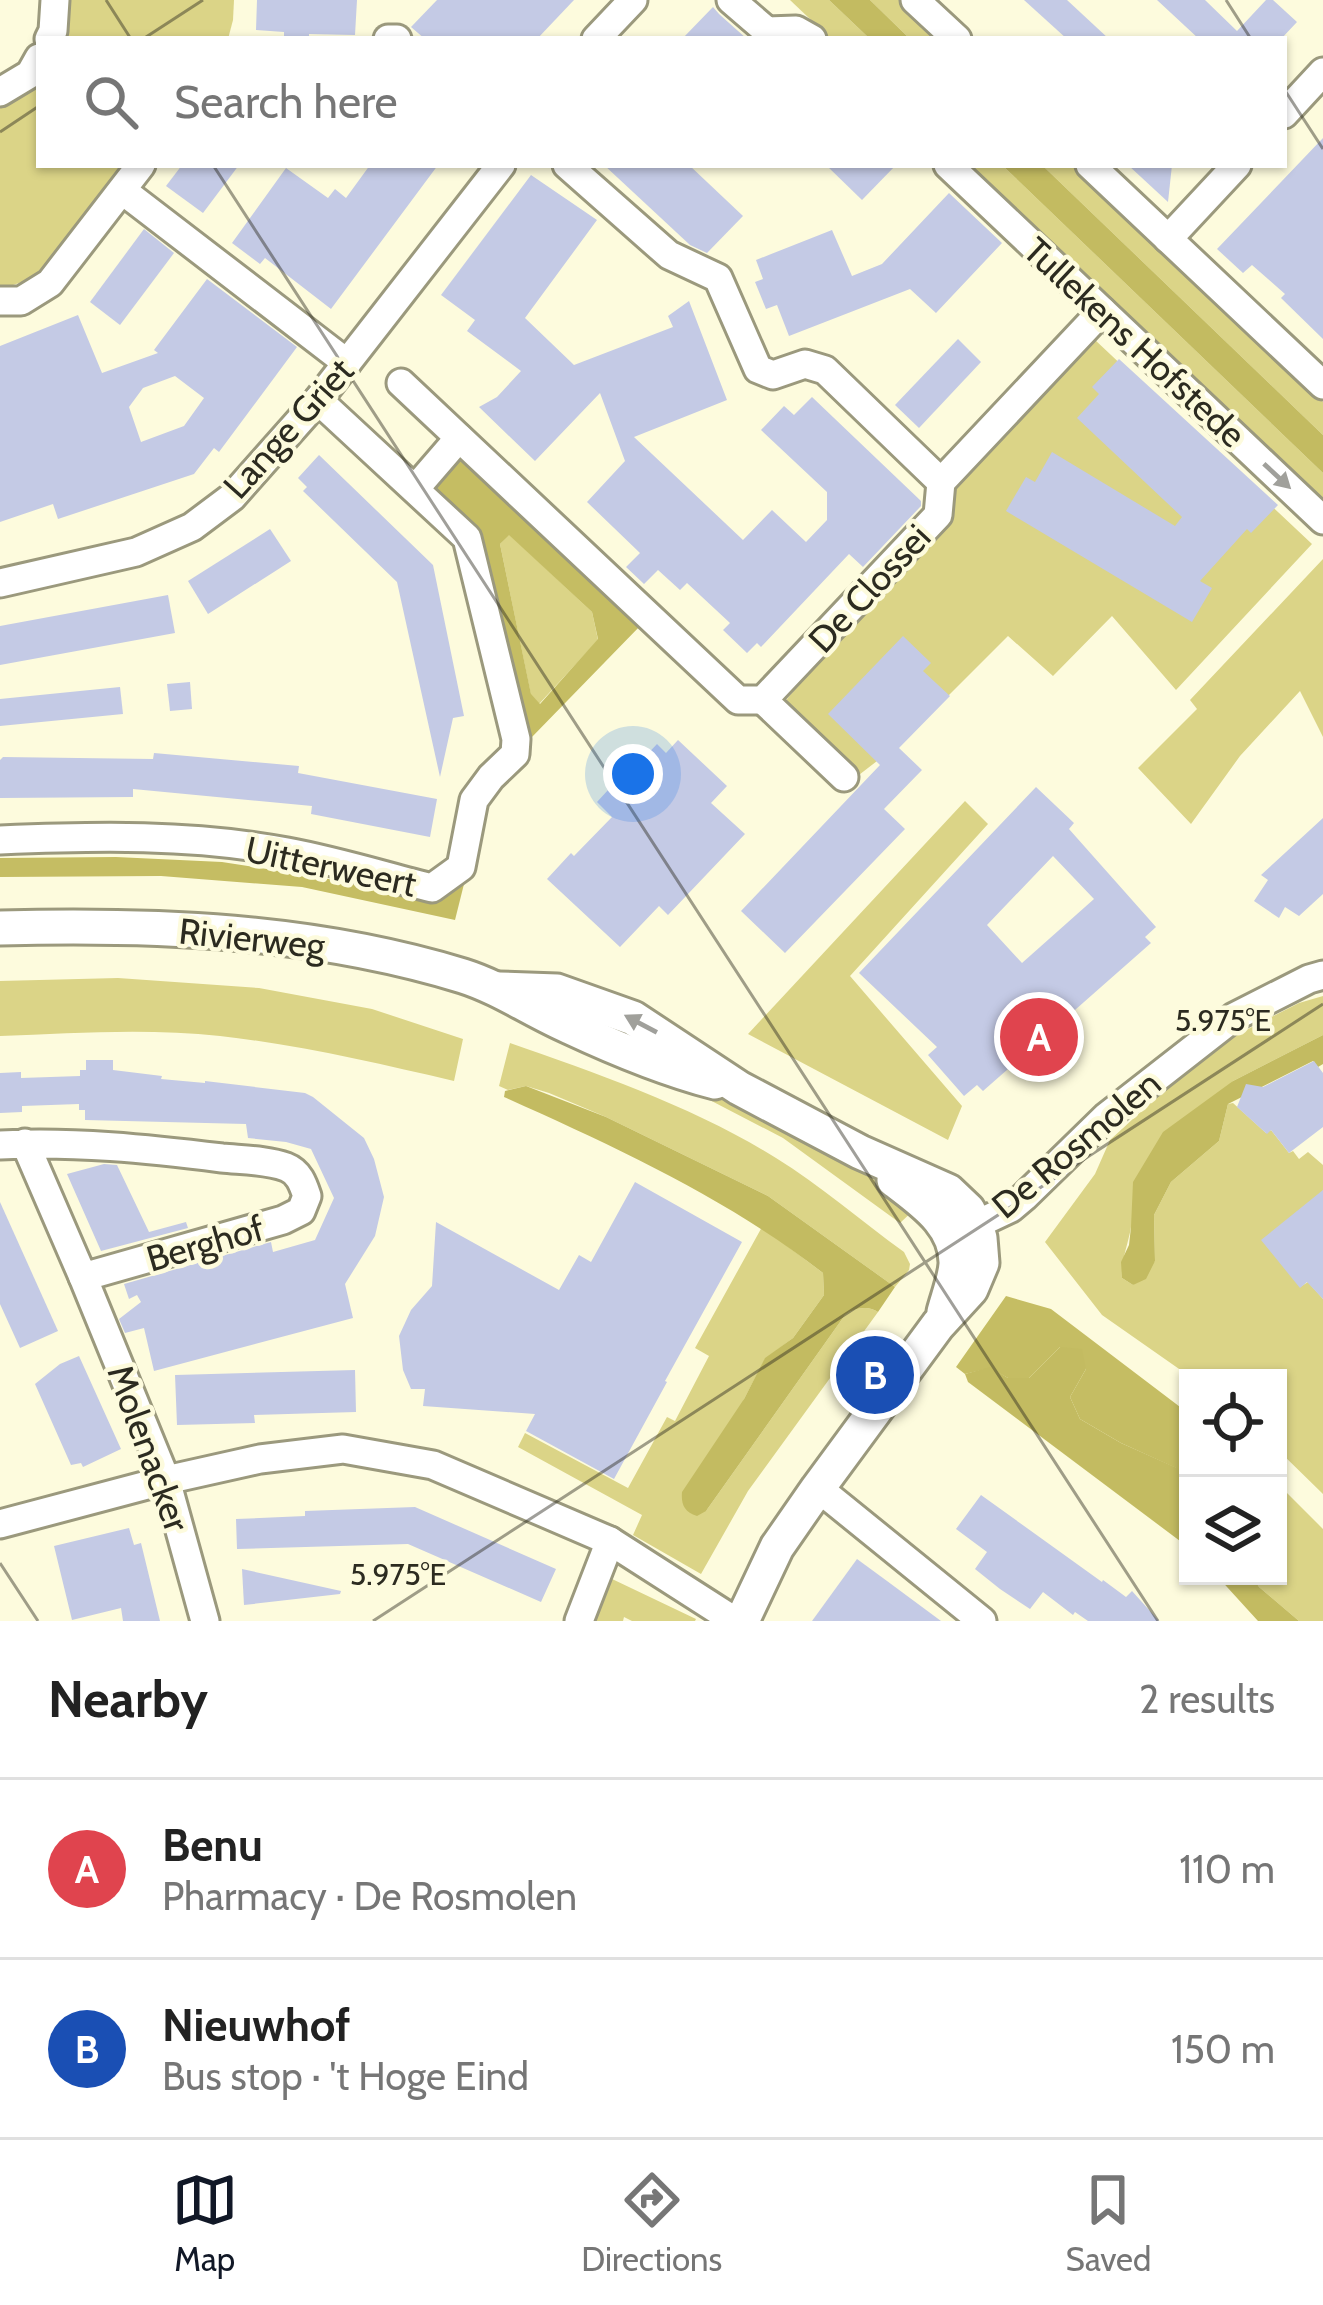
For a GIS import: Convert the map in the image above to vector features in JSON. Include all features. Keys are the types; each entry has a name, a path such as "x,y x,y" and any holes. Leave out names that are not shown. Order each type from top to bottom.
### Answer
{"street":[{"path":"51,36 55,0"},
{"path":"599,36 634,0"},
{"path":"731,0 767,31 796,30 807,36"},
{"path":"916,0 954,36"},
{"path":"0,92 30,74 36,63"},
{"path":"1287,111 1323,72"},
{"path":"0,302 21,301 50,283 139,168"},
{"name":"Lange Griet","path":"0,583 136,552 192,527 232,497 318,400 499,168"},
{"path":"570,168 669,255 718,278 758,369 773,375 805,364 825,370 940,482"},
{"name":"Tullekens Hofstede","path":"951,168 1323,520"},
{"path":"1093,168 1323,385"},
{"path":"1168,239 1234,168"},
{"path":"123,190 347,363"},
{"name":"De Clossei","path":"764,700 938,515 940,482 1102,311"},
{"path":"401,383 738,700 764,700 844,777"},
{"name":"Uitterweert","path":"0,840 116,835 201,841 288,852 432,887 461,867 474,800 515,754 516,739 467,538 318,400"},
{"path":"415,489 459,438"},
{"name":"Rivierweg","path":"0,928 113,925 274,937 369,952 461,976 499,989 567,1026 674,1072 739,1088 860,1152 948,1191 968,1210 963,1231"},
{"name":"De Rosmolen","path":"963,1231 1011,1208 1106,1117 1234,1017 1323,975"},
{"name":"Berghof","path":"12,1144 164,1150 289,1168 301,1179 307,1196 301,1211 283,1220 83,1277 12,1144"},
{"path":"0,1524 260,1459 343,1449 433,1465 610,1541 739,1621 777,1547 978,1276 982,1252 963,1231"},
{"name":"Molenacker","path":"83,1277 166,1480 205,1621"},
{"path":"818,1489 982,1621"},
{"path":"579,1621 610,1541"}],"shaded area":[{"path":"68,0 234,0 229,36 65,36"},
{"path":"790,0 829,0 867,36 828,36"},
{"path":"829,0 870,0 907,36 867,36"},
{"path":"870,0 902,0 940,36 907,36"},
{"path":"36,79 36,168 129,168 64,253 37,277 4,288 0,288 0,99"},
{"path":"966,168 1005,168 1323,473 1323,509"},
{"path":"1005,168 1045,168 1323,435 1323,473"},
{"path":"1045,168 1078,168 1323,402 1323,435"},
{"path":"1094,339 1312,544 1176,690 1112,616 1053,676 1008,636 903,741 855,778 783,704 940,532 954,487"},
{"path":"461,455 641,625 531,738 526,736 476,533 434,489","holes":["509,535 592,612 598,639 540,704 531,694 500,544"]},
{"path":"509,534 592,612 598,640 539,704 531,695 500,544"},
{"path":"1323,559 1323,737 1300,691 1240,756 1191,824 1138,768 1197,709 1190,700"},
{"path":"965,801 988,824 850,976 962,1106 948,1140 748,1034"},
{"path":"0,858 222,862 433,901 465,880 455,920 302,887 161,876 0,877"},
{"path":"118,978 259,988 372,1009 463,1039 454,1081 309,1049 220,1036 138,1032 0,1036 0,981"},
{"path":"1323,996 1323,1035 1233,1081 1131,1227 1122,1278 1133,1285 1155,1261 1154,1215 1171,1182 1219,1141 1228,1104 1233,1103 1266,1133 1271,1130 1289,1153 1293,1151 1299,1159 1308,1152 1323,1165 1323,1190 1300,1287 1308,1282 1323,1299 1323,1494 1287,1459 1287,1369 1179,1369 1102,1315 1045,1242 1095,1174 1110,1140 1209,1049 1299,1003"},
{"path":"1323,1035 1323,1064 1318,1067 1313,1061 1228,1104 1219,1141 1171,1182 1154,1215 1155,1261 1146,1279 1133,1285 1122,1278 1133,1182 1163,1132 1233,1081"},
{"path":"510,1043 646,1093 746,1140 809,1180 904,1252 909,1270 895,1287 768,1196 549,1093 526,1086 508,1090 499,1086"},
{"path":"648,1072 719,1092 844,1159 916,1208 900,1223 783,1138"},
{"path":"526,1086 606,1117 768,1196 895,1287 878,1312 861,1308 845,1315 706,1511 697,1516 684,1507 682,1492 744,1399 765,1358 793,1338 824,1295 823,1273 709,1198 504,1097 505,1091"},
{"path":"762,1227 823,1273 824,1295 793,1338 765,1359 744,1399 706,1511 845,1315 861,1308 878,1312 748,1491 701,1574 633,1535 642,1515 518,1447 525,1433 628,1488 667,1417 675,1421 709,1356 695,1348"},
{"path":"1006,1296 1051,1309 1179,1406 1179,1472 1080,1419 1070,1397 1086,1369 1060,1347 1029,1378 1008,1378 990,1368 965,1374 956,1367"},
{"path":"1060,1347 1082,1349 1086,1369 1070,1397 1080,1419 1177,1468 1179,1540 968,1382 965,1374 990,1367 1008,1378 1029,1378"},
{"path":"1287,1493 1323,1529 1323,1621 1299,1621 1259,1587 1287,1585"},
{"path":"610,1578 696,1619 596,1621"},
{"path":"1225,1585 1258,1585 1299,1621 1258,1621"}],"building":[{"path":"257,0 357,0 355,35 284,36 284,32 256,30"},
{"path":"437,0 574,0 540,36 422,36 411,27"},
{"path":"1024,0 1067,0 1106,36 1064,36"},
{"path":"1157,0 1205,0 1237,31 1266,0 1273,0 1297,22 1284,36 1196,36"},
{"path":"713,7 744,36 685,36"},
{"path":"1323,138 1323,339 1281,298 1285,294 1252,265 1243,273 1217,249"},
{"path":"180,168 237,168 203,213 166,186"},
{"path":"286,168 328,198 335,189 346,198 368,168 436,168 331,309 265,258 260,264 232,243"},
{"path":"607,168 692,168 743,216 707,253 690,245"},
{"path":"829,168 893,168 862,200"},
{"path":"1131,168 1172,168 1168,202"},
{"path":"531,175 597,220 525,318 574,365 673,327 668,316 689,301 727,400 634,437 743,540 772,510 806,542 827,520 827,492 761,430 784,406 794,415 812,397 921,501 863,567 849,554 761,647 757,643 747,653 723,630 730,623 687,583 680,590 658,570 644,584 626,567 640,553 587,502 625,461 600,393 535,461 479,407 497,397 521,371 467,331 475,320 441,295"},
{"path":"949,193 1002,243 936,313 910,289 789,336 777,305 766,309 755,282 763,279 756,260 832,230 852,276 882,264"},
{"path":"144,229 174,253 120,325 90,302"},
{"path":"207,279 297,347 219,452 214,448 194,474 58,519 53,504 0,522 0,346 78,315 102,373 158,353 154,350","holes":["175,376 204,398 184,426 141,442 129,407 143,388"]},
{"path":"958,339 981,362 919,428 895,405"},
{"path":"1119,359 1278,505 1251,533 1247,529 1200,581 1212,588 1192,622 1006,511 1026,477 1035,482 1052,452 1175,526 1182,517 1077,418 1099,394 1092,387"},
{"path":"319,455 433,565 464,716 453,718 440,777 397,582 303,491 307,487 298,478"},
{"path":"270,529 291,561 208,614 188,581"},
{"path":"168,595 175,633 0,665 0,626"},
{"path":"903,636 931,663 923,671 950,696 899,748 922,770 884,809 905,829 785,953 741,911 880,765 828,714"},
{"path":"190,682 192,709 170,711 167,684"},
{"path":"120,687 123,714 0,726 0,699"},
{"path":"678,740 727,786 711,803 745,834 668,915 659,906 620,947 547,879 612,817 597,802 620,777 623,780 657,744 666,753"},
{"path":"154,753 299,766 298,773 437,799 430,837 311,814 312,806 133,789 133,797 0,798 3,757 153,759"},
{"path":"1036,787 1074,823 1069,829 1156,927 1145,937 1151,943 983,1091 977,1085 964,1096 928,1055 937,1047 859,973","holes":["1053,856 1094,899 1022,963 987,925"]},
{"path":"1323,818 1323,894 1299,916 1285,907 1279,918 1254,901 1268,880 1261,875"},
{"path":"86,1060 113,1060 113,1070 161,1079 305,1093 364,1138 384,1197 375,1236 345,1284 353,1318 154,1371 144,1328 125,1333 119,1319 141,1302 137,1295 129,1299 124,1284 271,1242 273,1252 315,1240 334,1198 311,1149 248,1138 246,1124 85,1120 79,1104 22,1106 22,1112 0,1113 0,1073 21,1072 21,1078 80,1076"},
{"path":"1314,1061 1323,1073 1323,1127 1289,1153 1271,1130 1267,1134 1237,1107 1246,1084 1263,1087"},
{"path":"117,1165 149,1232 186,1222 188,1228 101,1251 67,1174"},
{"path":"635,1182 742,1242 614,1479 526,1431 535,1414 423,1406 425,1389 411,1389 403,1370 399,1336 411,1310 432,1286 436,1222 559,1290 579,1255 591,1262"},
{"path":"1323,1190 1323,1299 1307,1282 1300,1288 1261,1240"},
{"path":"0,1202 58,1331 20,1348 0,1304"},
{"path":"79,1356 121,1449 83,1467 81,1463 71,1465 35,1384"},
{"path":"355,1370 356,1412 254,1415 255,1423 177,1425 175,1375"},
{"path":"981,1495 1102,1582 1126,1597 1132,1591 1159,1621 1088,1621 1043,1592 1030,1609 1000,1589 975,1569 987,1552 956,1529"},
{"path":"415,1507 556,1569 541,1602 408,1544 237,1549 236,1519"},
{"path":"129,1528 134,1545 141,1543 160,1621 123,1621 121,1608 72,1620 54,1546"},
{"path":"857,1559 887,1581 941,1621 812,1621"},
{"path":"242,1569 341,1591 244,1605"}],"place":[{"name":"Benu","path":"1039,1037"},
{"name":"Nieuwhof","path":"875,1375"}]}
